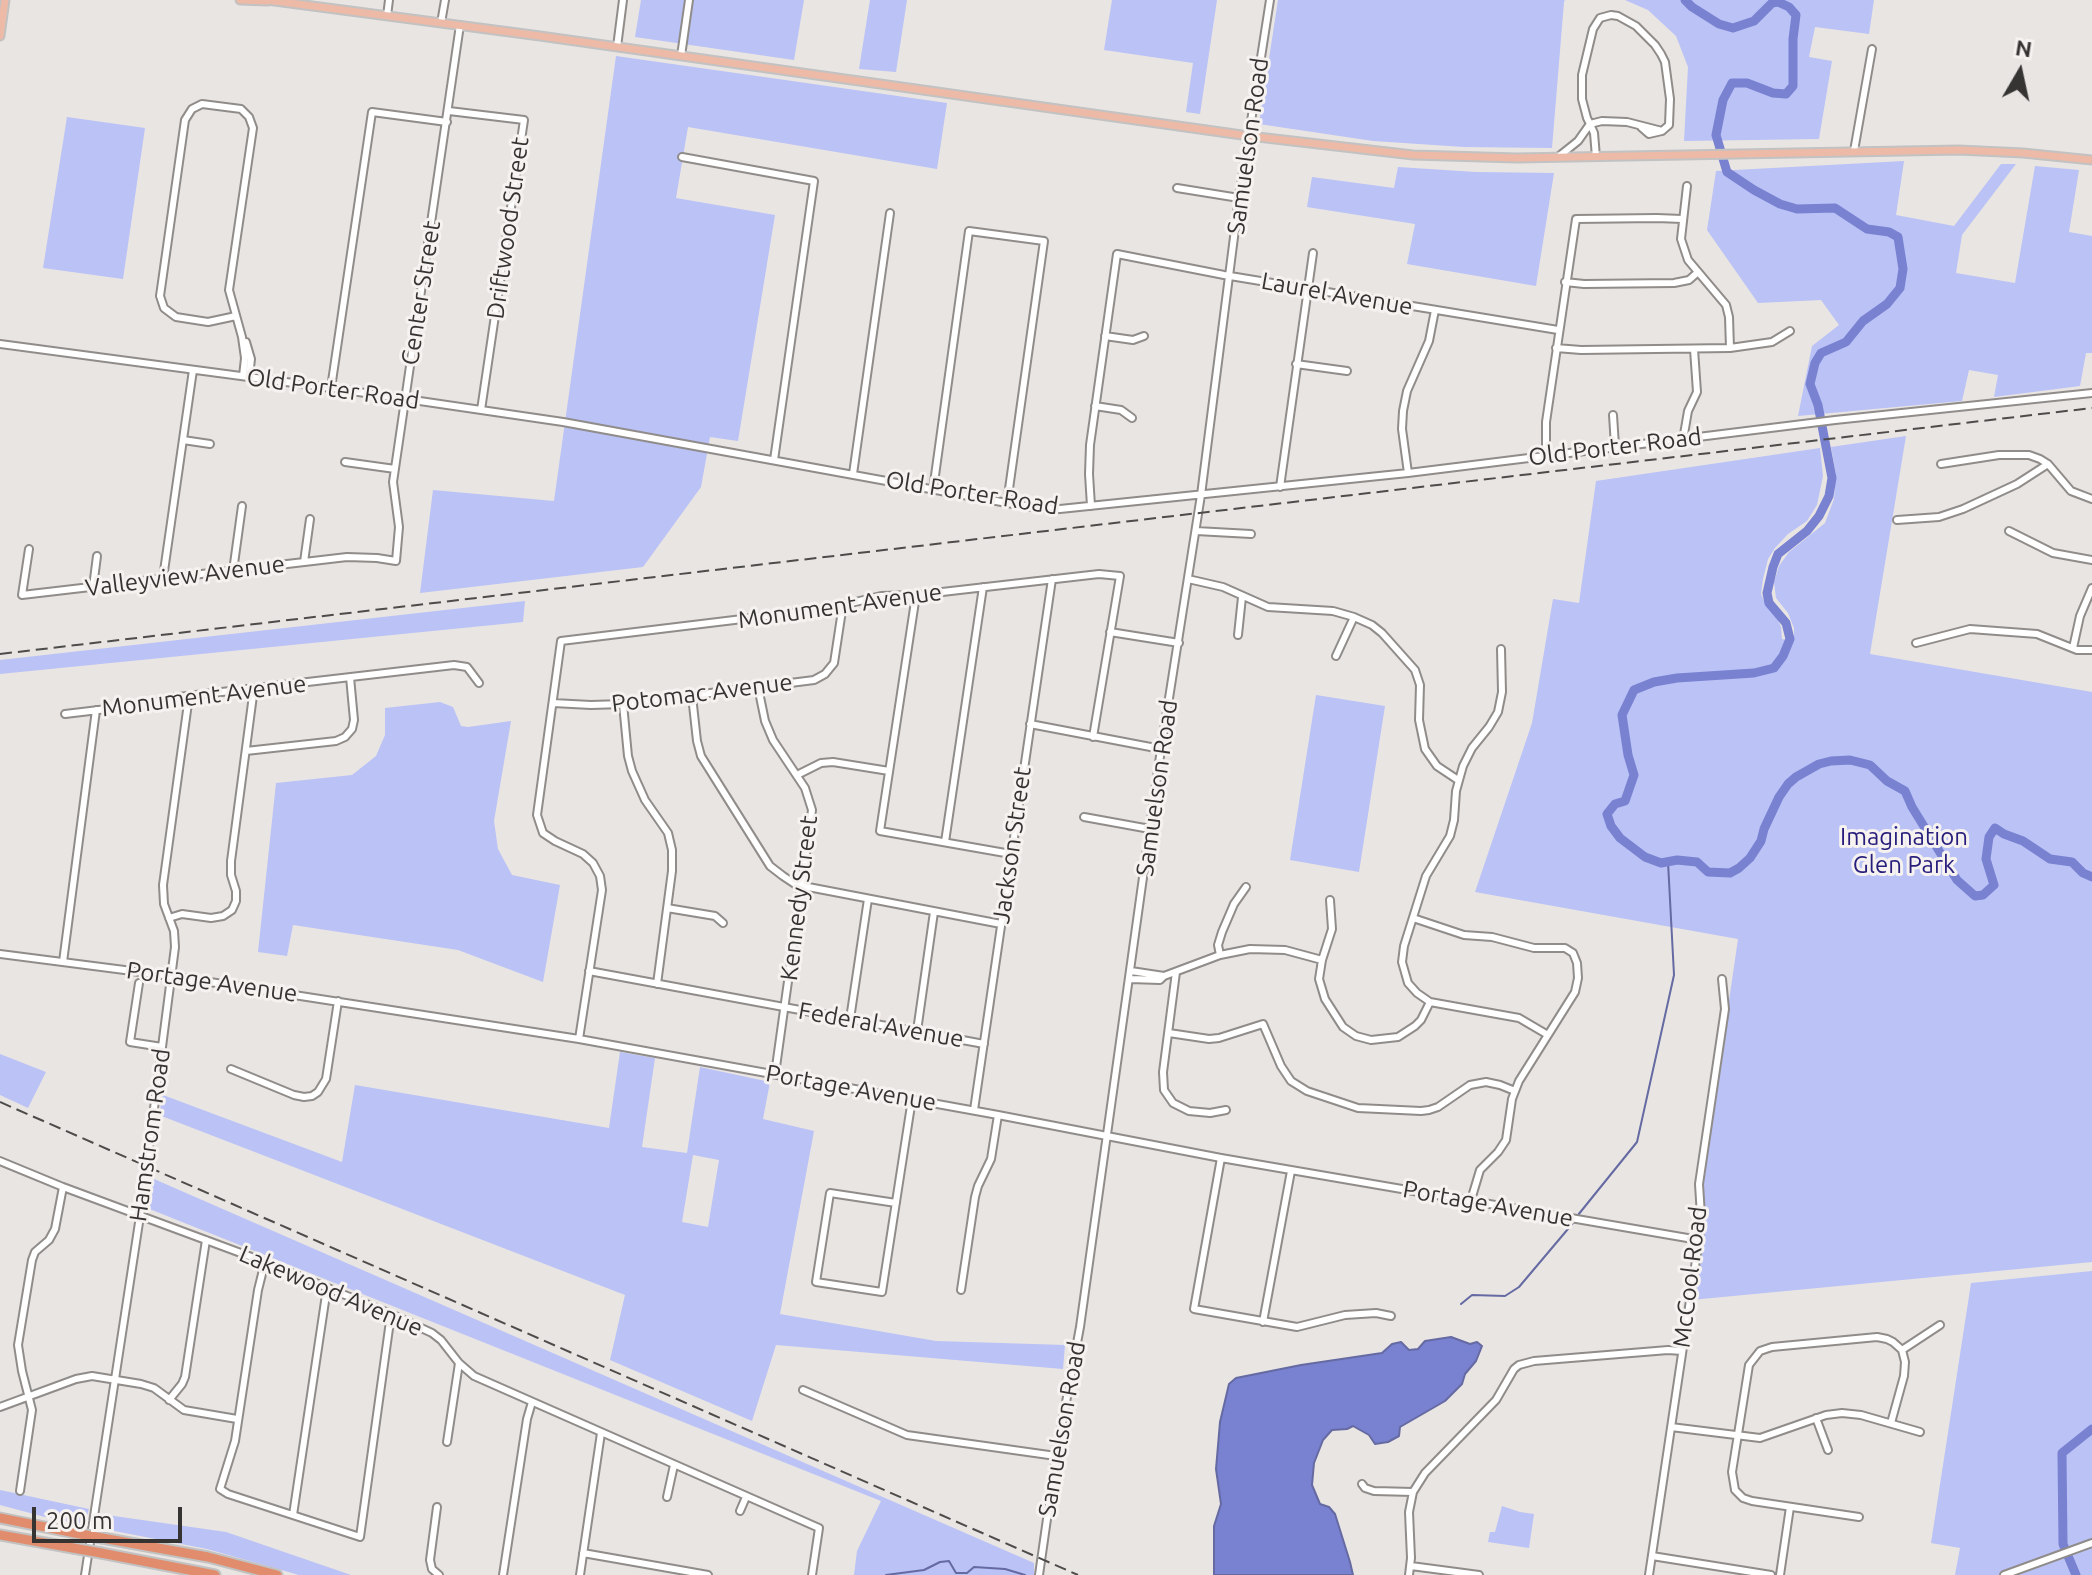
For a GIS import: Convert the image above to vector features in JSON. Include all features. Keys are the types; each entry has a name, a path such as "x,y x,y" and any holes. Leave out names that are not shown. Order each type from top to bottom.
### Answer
{"highway":[{"path":"0,1518 208,1557 277,1575"},
{"path":"0,1535 215,1575"}],"main road":[{"path":"0,36 7,0"},
{"path":"240,0 276,1 460,25 1249,136 1413,155 1504,158 1959,150 2092,160"}],"street":[{"path":"387,16 389,0"},
{"path":"441,23 445,0"},
{"path":"617,47 623,0"},
{"path":"681,56 689,0"},
{"name":"Samuelson Road","path":"1039,1574 1056,1456 1080,1328 1161,749 1196,531 1239,198 1270,0"},
{"path":"1558,157 1578,141 1590,124 1627,122 1641,126 1649,134 1662,131 1669,125 1665,62 1661,54 1636,26 1611,15 1597,22 1584,65 1582,99 1590,124 1594,133 1596,157"},
{"name":"Center Street","path":"396,561 399,527 394,495 395,469 460,25"},
{"path":"1854,151 1872,49"},
{"path":"236,316 208,322 181,318 169,314 160,296 185,120 196,106 207,103 245,112 253,128 229,290 242,337 246,377"},
{"name":"Driftwood Street","path":"449,111 524,120 481,410"},
{"path":"331,388 372,112 447,122"},
{"path":"682,157 814,181 774,460"},
{"path":"1687,186 1681,239 1688,260 1726,305 1730,348"},
{"path":"1177,188 1239,198"},
{"path":"853,474 890,213"},
{"path":"1546,455 1545,429 1576,219 1682,219"},
{"path":"933,490 969,231 1044,241 1007,503"},
{"path":"1280,487 1313,253"},
{"name":"Laurel Avenue","path":"1105,336 1117,254 1230,276 1558,330"},
{"path":"1565,282 1674,283 1689,280 1698,272"},
{"path":"1408,473 1402,429 1405,400 1429,341 1435,310"},
{"path":"1556,348 1730,348 1772,342 1790,331"},
{"path":"1091,506 1089,461 1105,336 1133,340 1144,336"},
{"name":"Old Porter Road","path":"0,344 564,422 1007,503 1060,509 1408,473 1806,423 2092,393"},
{"path":"1683,440 1688,411 1697,392 1694,349"},
{"path":"1296,364 1347,371"},
{"path":"163,578 193,370"},
{"path":"1095,406 1121,410 1132,418"},
{"path":"1613,415 1615,446"},
{"path":"183,440 210,444"},
{"path":"1941,464 1979,457 2035,456 2048,464 2071,491 2092,499"},
{"path":"345,462 395,469"},
{"path":"1897,520 1939,517 1963,509 2017,484 2048,464"},
{"path":"233,571 242,506"},
{"path":"304,562 310,519"},
{"path":"1196,531 1251,534"},
{"path":"2009,531 2053,553 2092,560"},
{"name":"Valleyview Avenue","path":"29,549 22,595 304,562 361,557 396,561"},
{"path":"93,587 97,556"},
{"name":"Monument Avenue","path":"553,703 561,641 825,609 881,596 916,595 1099,574 1120,576 1110,632"},
{"name":"Jackson Street","path":"974,1110 1052,579"},
{"path":"1188,579 1212,583 1255,603 1279,609 1319,610 1354,617 1372,625 1415,670 1420,685 1419,720 1425,749 1437,766 1458,780"},
{"path":"945,842 983,587"},
{"path":"2073,648 2080,616 2092,589"},
{"path":"916,595 880,831 1011,854"},
{"path":"1238,635 1242,597"},
{"name":"Potomac Avenue","path":"553,703 623,704 814,680 825,674 834,663 843,604"},
{"path":"1336,656 1354,617"},
{"path":"1916,643 1970,629 2006,630 2050,637 2073,648 2092,650"},
{"path":"1093,737 1110,632 1179,643"},
{"path":"1501,649 1502,692 1498,712 1472,748 1458,780 1450,836 1430,868 1402,954 1403,969 1412,988 1430,1002 1519,1018 1548,1035"},
{"name":"Monument Avenue","path":"65,714 189,696 461,665 470,670 479,683"},
{"path":"246,751 336,741 345,737 352,729 354,720 350,677"},
{"name":"Kennedy Street","path":"758,687 760,706 769,731 805,788 812,810 775,1074"},
{"path":"169,918 182,914 211,918 223,916 232,910 236,901 231,861 254,688"},
{"name":"Hamstrom Road","path":"85,1575 140,1216 175,947 174,931 164,904 163,885 189,696"},
{"path":"692,696 701,756 770,866 783,876 803,886 1001,924"},
{"path":"553,703 537,815 543,833 583,854 593,863 600,876 602,890 579,1039"},
{"path":"623,704 632,771 645,800 670,840 672,871 657,984"},
{"path":"63,962 96,710"},
{"path":"1030,724 1161,749"},
{"path":"797,775 821,763 833,762 889,771"},
{"path":"1084,817 1150,829"},
{"path":"1220,955 1218,945 1222,932 1234,904 1246,887"},
{"path":"850,1019 868,899"},
{"path":"1330,900 1332,929 1319,979 1325,999 1343,1027 1356,1036 1377,1040 1404,1034 1421,1020 1430,1002"},
{"path":"667,908 715,916 723,923"},
{"path":"917,1031 934,912"},
{"path":"1413,918 1464,935 1492,937 1534,948 1559,947 1573,953 1577,963 1577,986 1572,998 1523,1073 1515,1091 1506,1140 1480,1170 1471,1200"},
{"path":"1130,979 1160,980 1220,955 1250,949 1272,948 1322,960"},
{"name":"Portage Avenue","path":"0,954 171,976 579,1039 1291,1171 1699,1240"},
{"name":"Federal Avenue","path":"589,971 984,1044"},
{"path":"1131,971 1164,976"},
{"path":"1176,972 1162,1081 1168,1097 1180,1108 1210,1113 1226,1110"},
{"name":"McCool Road","path":"1649,1575 1699,1240 1699,1184 1725,1009 1722,979"},
{"path":"139,983 130,1042 162,1047"},
{"path":"231,1069 294,1095 312,1096 326,1079 338,1001"},
{"path":"1169,1033 1209,1039 1263,1024 1291,1081 1307,1091 1358,1108 1429,1110 1463,1089 1486,1082 1515,1091"},
{"path":"896,1203 830,1193 816,1282 882,1292 896,1203 912,1099"},
{"path":"961,1290 975,1197 991,1159 998,1115"},
{"path":"1221,1158 1194,1309 1297,1327 1345,1315 1376,1313 1391,1316"},
{"name":"Lakewood Avenue","path":"0,1161 265,1262 391,1314 432,1333 474,1376 819,1528 812,1575"},
{"path":"1263,1322 1291,1171"},
{"path":"20,1491 32,1410 18,1345 35,1252 49,1240 55,1229 63,1187"},
{"path":"169,1400 185,1377 206,1240"},
{"path":"265,1262 235,1441 220,1489 228,1494 360,1537 391,1314"},
{"path":"293,1515 327,1288"},
{"path":"1902,1350 1940,1325"},
{"path":"1859,1517 1748,1500 1735,1490 1732,1478 1749,1365 1760,1351 1772,1347 1877,1337 1893,1342 1902,1350 1905,1368 1891,1423"},
{"path":"1409,1575 1409,1522 1413,1492 1425,1473 1496,1400 1510,1374 1519,1365 1534,1361 1682,1351"},
{"path":"447,1442 459,1363"},
{"path":"0,1407 92,1376 148,1386 184,1410 237,1419"},
{"path":"803,1390 907,1435 1056,1456"},
{"path":"503,1575 532,1402"},
{"path":"1671,1427 1752,1438 1767,1436 1834,1413 1850,1413 1920,1432"},
{"path":"1816,1418 1828,1450"},
{"path":"580,1575 601,1433"},
{"path":"667,1497 674,1465"},
{"path":"1362,1484 1374,1491 1413,1492"},
{"path":"740,1511 746,1497"},
{"path":"437,1507 430,1560 432,1569 439,1575"},
{"path":"1780,1575 1790,1507"},
{"path":"2004,1575 2092,1543"},
{"path":"583,1553 708,1575"},
{"path":"1652,1556 1771,1575"},
{"path":"1411,1566 1479,1575"}],"green space":[{"path":"641,0 804,0 794,60 635,37"},
{"path":"870,0 907,0 896,72 859,69"},
{"path":"1112,0 1217,0 1200,114 1186,112 1193,63 1104,50"},
{"path":"1278,0 1565,0 1552,148 1464,147 1373,141 1259,124"},
{"path":"1625,0 1874,0 1869,34 1815,27 1809,57 1832,61 1819,139 1684,141 1688,67 1676,36 1648,10"},
{"path":"616,56 947,103 937,169 688,127 676,198 775,215 738,441 710,437 701,487 643,567 420,593 433,490 554,501"},
{"path":"67,117 145,128 123,279 43,268"},
{"path":"1904,161 1896,215 1954,226 2001,164 2016,164 1962,235 1956,273 2015,283 2035,166 2079,170 2069,232 2092,236 2092,353 2086,353 2080,386 1994,397 1998,375 1969,370 1962,401 1798,416 1812,346 1839,325 1821,300 1758,303 1707,230 1716,171"},
{"path":"1398,167 1554,173 1536,286 1407,264 1415,224 1307,207 1312,177 1394,188"},
{"name":"Imagination Glen Park","path":"1906,436 1870,654 2092,692 2092,1262 1691,1300 1702,1186 1738,939 1475,892 1532,723 1553,599 1579,603 1596,481 1820,448 1823,476 1817,505 1807,521 1775,548 1768,559 1763,579 1761,594 1776,615 1782,639 1794,641 1794,628 1788,613 1776,598 1774,582 1779,566 1789,552 1825,523 1834,499 1836,475 1831,447"},
{"path":"525,601 523,622 0,674 0,660"},
{"path":"1316,695 1385,706 1359,872 1290,860"},
{"path":"440,702 453,707 461,726 511,721 494,821 498,849 512,875 560,885 543,982 458,950 293,925 287,956 258,952 276,783 352,775 376,756 385,735 385,708"},
{"path":"620,1052 655,1058 642,1147 687,1153 700,1067 770,1082 763,1119 814,1131 780,1314 936,1341 1065,1345 1063,1369 776,1345 752,1421 610,1360 625,1295 159,1115 163,1095 342,1162 355,1085 609,1128","holes":["693,1155 719,1160 708,1227 682,1222"]},
{"path":"0,1054 46,1072 28,1108 0,1095"},
{"path":"154,1179 1034,1563 1034,1575 854,1575 857,1551 881,1501 147,1208"},
{"path":"2092,1271 2092,1575 1955,1575 1960,1548 1931,1543 1971,1283"},
{"path":"0,1490 89,1509 84,1525 45,1517 0,1505"},
{"path":"1502,1506 1534,1514 1529,1548 1488,1542 1490,1532 1495,1532"},
{"path":"100,1514 226,1532 351,1575 299,1575 207,1549 99,1528"}],"shaded area":[{"path":"1451,1337 1470,1344 1477,1342 1482,1346 1462,1384 1445,1401 1400,1427 1399,1436 1388,1442 1375,1444 1369,1435 1353,1426 1332,1430 1323,1440 1314,1463 1312,1485 1320,1504 1329,1507 1335,1514 1353,1575 1214,1575 1214,1526 1221,1504 1216,1469 1220,1422 1229,1384 1236,1378 1382,1353 1392,1344 1401,1342 1409,1350 1418,1349 1425,1341"}],"waterway":[{"path":"1685,0 1719,24 1733,28 1754,21 1772,3 1789,7 1796,15 1793,86 1786,94 1773,93 1747,83 1732,83 1723,100 1716,135 1727,172 1780,204 1797,209 1835,208 1867,229 1889,232 1898,237 1903,269 1900,288 1887,304 1863,321 1846,342 1821,353 1815,363 1810,384 1818,405 1832,478 1829,496 1819,516 1807,531 1778,554 1773,567 1767,593 1769,603 1786,623 1790,639 1783,656 1774,668 1754,673 1677,678 1634,690 1622,715 1634,775 1625,801 1615,804 1607,814 1611,826 1620,838 1645,857 1661,863 1677,860 1697,862 1708,872 1730,873 1750,858 1788,784 1819,764 1850,760 1870,765 1887,781 1905,791 1957,880 1975,896 1983,895 1994,885 1986,859 1989,837 1995,828 2023,841 2050,859 2072,862 2092,877"},
{"path":"1578,1215 1637,1142 1674,975 1668,862"},
{"path":"1461,1304 1472,1295 1505,1296 1519,1287 1573,1223"},
{"path":"2076,1575 2063,1544 2062,1453 2092,1429"},
{"path":"886,1575 924,1570 949,1561 956,1573 967,1573 974,1567 1005,1569 1025,1575"}],"railway":[{"path":"0,654 2092,408"},
{"path":"0,1102 1078,1575"}]}
